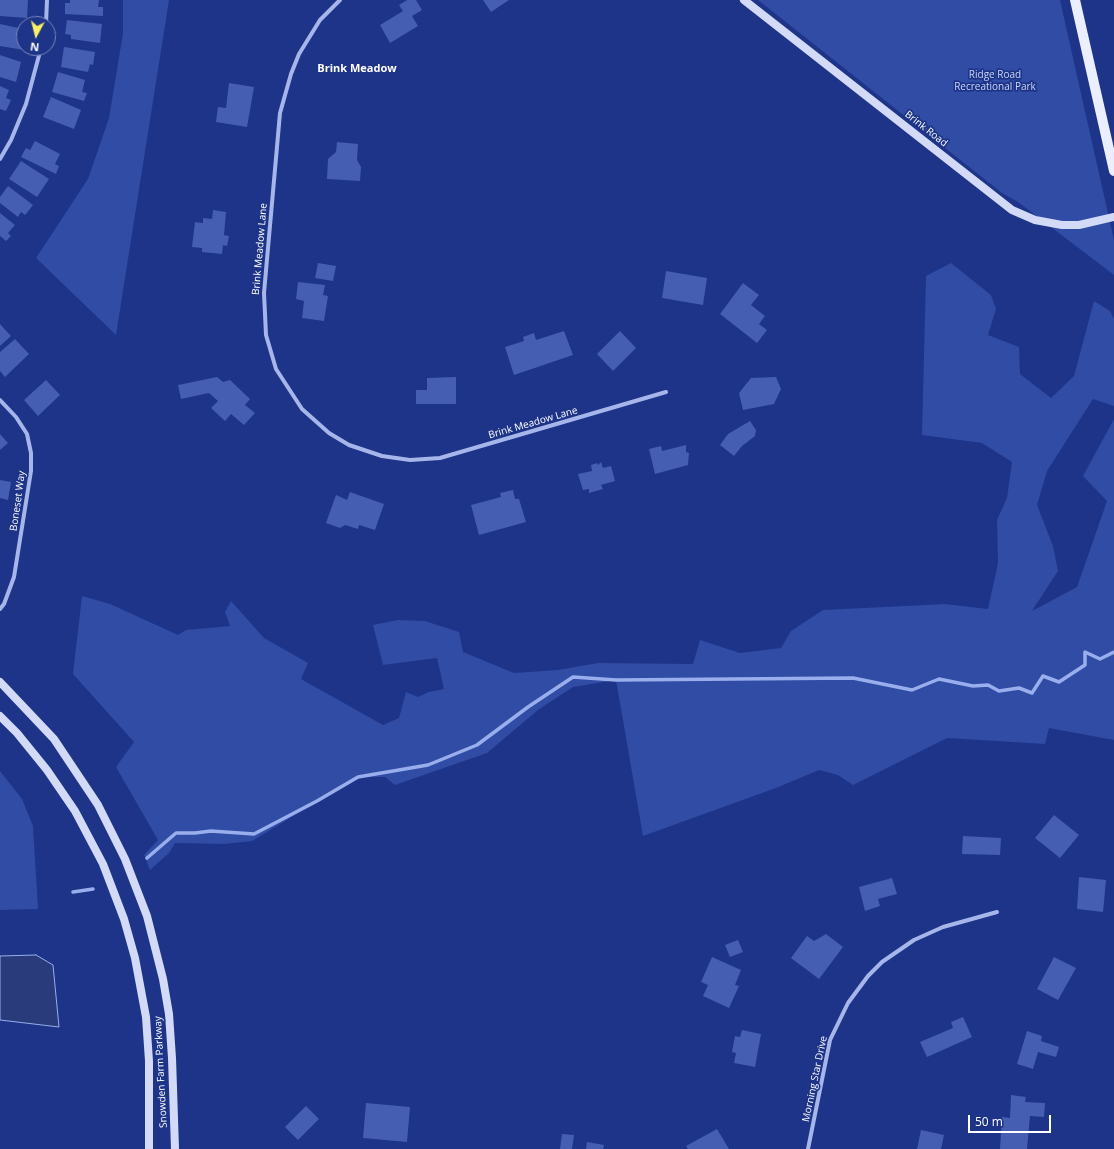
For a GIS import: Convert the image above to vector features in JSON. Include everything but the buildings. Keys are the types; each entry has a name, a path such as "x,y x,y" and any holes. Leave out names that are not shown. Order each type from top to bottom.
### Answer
{"main road":[{"name":"Brink Road","path":"744,0 1012,210 1035,220 1062,225 1079,225 1114,218"},
{"path":"1075,0 1114,171"},
{"name":"Snowden Farm Parkway","path":"0,682 54,739 98,805 126,859 147,916 163,979 169,1014 175,1149"},
{"name":"Snowden Farm Parkway","path":"0,716 17,733 47,770 75,811 103,864 124,919 135,958 146,1017 149,1062 149,1149"}],"street":[{"path":"46,16 47,0"},
{"name":"Brink Meadow Lane","path":"340,0 320,20 298,54 291,74 280,113 266,262 264,294 266,335 276,369 302,409 329,433 349,445 382,456 410,460 440,458 666,392"},
{"path":"0,159 11,140 26,104 40,56"},
{"name":"Boneset Way","path":"0,400 16,417 27,434 31,453 29,492 14,577 4,604 0,609"},
{"name":"Morning Star Drive","path":"808,1149 830,1040 848,1003 868,976 882,962 914,940 943,927 997,912"}],"green space":[{"path":"123,0 169,0 116,335 36,258 88,179 109,118 123,33"},
{"name":"Ridge Road Recreational Park","path":"758,0 1060,0 1114,240 1114,275 1018,202 1002,193"},
{"path":"951,263 991,295 996,309 988,335 1019,347 1020,374 1051,398 1074,376 1094,301 1110,311 1114,319 1114,406 1093,399 1047,471 1037,505 1053,546 1058,571 1032,611 1077,587 1107,501 1083,476 1114,419 1114,740 1049,728 1045,744 947,738 853,785 838,775 819,770 776,788 643,836 616,680 573,687 538,710 487,753 395,785 385,777 358,777 252,841 224,844 175,843 169,853 150,870 144,855 158,840 116,767 134,742 73,674 82,596 110,604 178,635 186,630 230,626 225,612 231,601 264,638 308,663 301,679 383,725 399,718 406,692 418,697 429,692 444,689 437,658 383,665 373,625 398,620 425,621 459,632 463,652 514,673 558,670 598,663 693,664 700,640 740,653 781,648 791,631 823,610 945,604 988,609 998,563 997,520 1007,498 1012,462 982,443 922,435 926,276"},
{"path":"0,771 22,799 33,826 38,909 0,910"}],"shaded area":[{"path":"36,955 53,965 59,1027 0,1020 0,956"}],"waterway":[{"path":"147,858 176,833 211,831 254,834 317,801 358,777 428,765 477,745 528,707 573,677 616,680 853,678 912,690 939,679 973,686 988,685 999,691 1019,688 1032,693 1043,676 1059,682 1085,665 1085,652 1100,659 1114,652"},
{"path":"73,892 93,889"}],"district":[{"name":"Brink Meadow","path":"357,69"}]}
